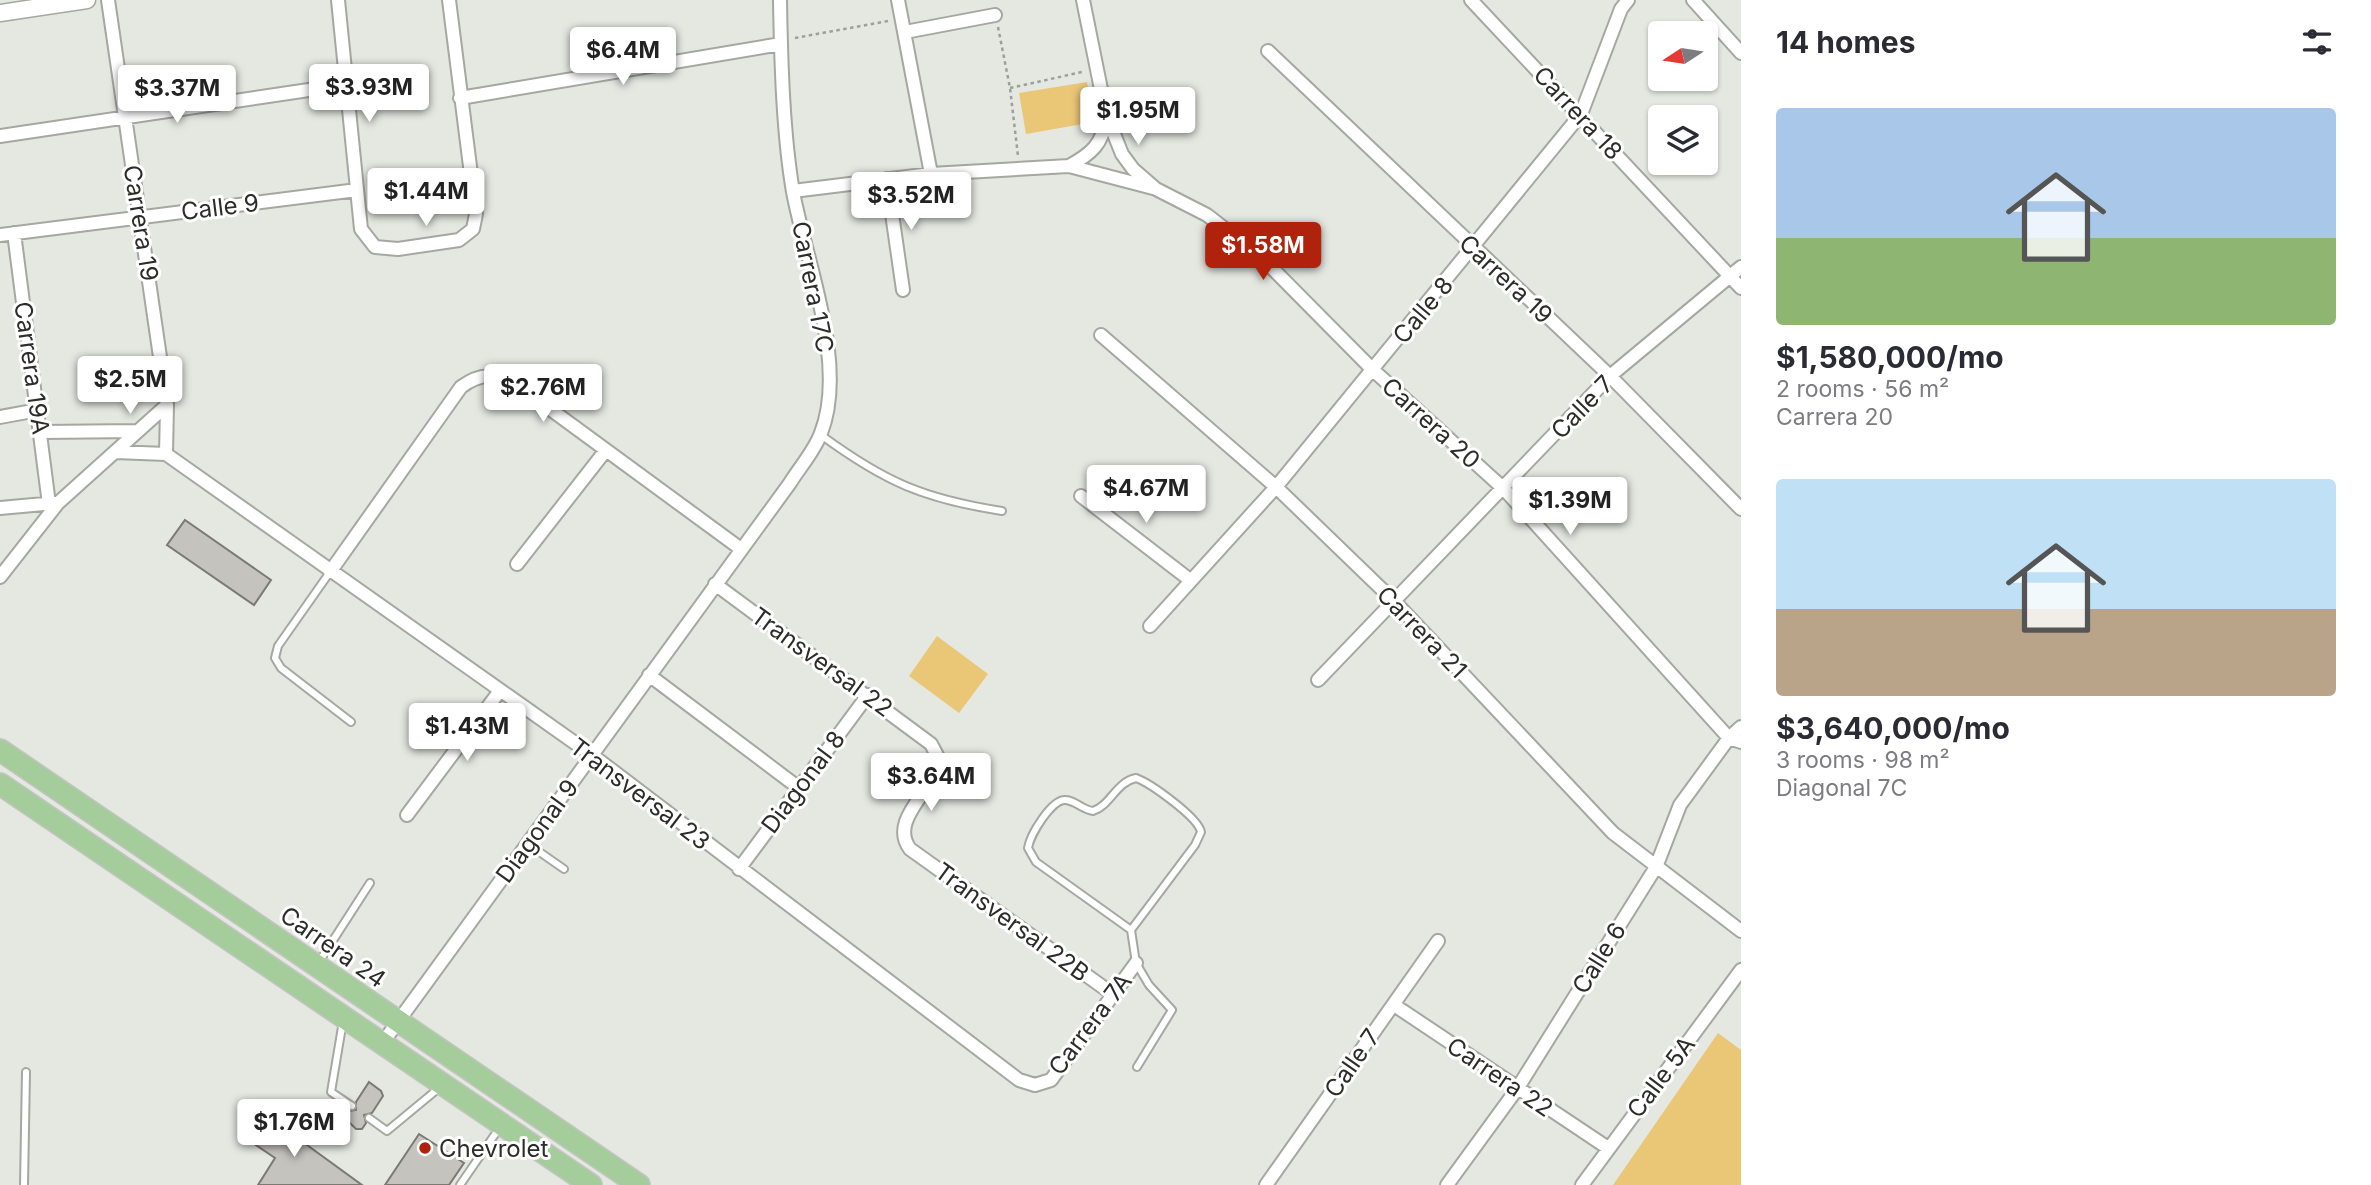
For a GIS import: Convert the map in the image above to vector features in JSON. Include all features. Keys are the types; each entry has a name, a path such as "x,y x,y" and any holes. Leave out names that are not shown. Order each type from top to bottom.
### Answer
{"main road":[{"name":"Carrera 24","path":"0,751 398,1024 639,1185"},
{"path":"0,784 591,1185"}],"street":[{"path":"0,13 87,0"},
{"name":"Carrera 19","path":"108,0 167,405"},
{"path":"338,0 363,235 375,247 398,249 460,240 473,229 476,214 473,180 449,0"},
{"name":"Carrera 17C","path":"741,549 821,435 829,408 830,375 819,298 793,191 780,0"},
{"path":"898,0 931,174"},
{"path":"1083,0 1106,114 1122,153 1133,169 1156,189"},
{"name":"Carrera 18","path":"1471,0 1581,114 1741,288"},
{"name":"Calle 8","path":"1150,626 1276,487 1581,114 1621,9 1628,0"},
{"path":"1693,0 1741,53"},
{"path":"905,32 995,15"},
{"path":"460,98 781,42"},
{"name":"Carrera 19","path":"1268,51 1473,249 1610,376 1741,509"},
{"path":"0,136 349,84"},
{"path":"1069,166 1093,153 1105,131 1106,114"},
{"path":"793,191 931,174 1069,166 1156,189"},
{"path":"887,178 903,290"},
{"name":"Carrera 20","path":"1156,189 1207,215 1261,257 1373,370 1504,489 1735,740"},
{"name":"Calle 9","path":"0,235 357,190"},
{"name":"Carrera 19A","path":"14,233 41,432 54,503"},
{"name":"Calle 7","path":"1318,680 1610,376 1741,267"},
{"name":"Carrera 21","path":"1101,335 1276,487 1394,601 1613,833 1741,931"},
{"path":"330,572 461,387 474,378 489,375 502,376 516,384 741,549"},
{"path":"0,577 54,503 167,405"},
{"path":"115,452 166,454 167,405"},
{"path":"0,417 38,411"},
{"path":"41,432 138,431"},
{"path":"517,564 606,450"},
{"name":"Transversal 23","path":"166,454 499,692 592,755 738,869 917,1000 1019,1080 1035,1085 1043,1083"},
{"path":"1081,496 1190,580"},
{"path":"0,508 54,503"},
{"name":"Diagonal 9","path":"381,1045 741,549"},
{"name":"Transversal 22","path":"715,584 931,744 940,761 935,778 902,827 903,840 909,849"},
{"path":"649,675 799,788"},
{"path":"407,815 499,692"},
{"name":"Diagonal 8","path":"738,869 868,695"},
{"name":"Calle 6","path":"1447,1185 1517,1089 1656,867 1680,805 1735,740 1741,727"},
{"name":"Transversal 22B","path":"909,849 1114,995"},
{"name":"Calle 7","path":"1266,1185 1438,941"},
{"name":"Carrera 7A","path":"1043,1083 1060,1071 1136,963"},
{"name":"Calle 5A","path":"1582,1185 1741,970"},
{"name":"Carrera 22","path":"1394,1005 1608,1148"}],"lane":[{"path":"821,435 864,466 904,488 953,503 1002,511"},
{"path":"330,572 278,646 275,658 281,668 351,722"},
{"path":"1131,930 1035,862 1028,848 1032,834 1058,802 1066,800 1093,811 1103,807 1127,780 1136,778 1197,822 1201,832 1195,845 1131,930 1136,963 1149,985 1172,1010 1138,1067"},
{"path":"528,844 564,869"},
{"path":"315,967 370,883"},
{"path":"343,1019 331,1092 352,1106"},
{"path":"24,1185 26,1072"},
{"path":"369,1118 387,1131 442,1086"},
{"path":"460,1185 501,1125"}],"path":[{"path":"995,15 1010,88 1018,156"},
{"path":"781,42 895,20"},
{"path":"1010,88 1087,71"}],"shaded area":[{"path":"1087,82 1094,122 1026,134 1019,93"},
{"path":"937,636 988,674 959,713 909,676"},
{"path":"1718,1033 1741,1050 1741,1185 1613,1185"}],"building":[{"path":"185,520 271,580 254,605 167,545"},
{"path":"369,1082 381,1091 383,1096 372,1113 364,1115 366,1123 362,1129 356,1129 345,1118 349,1111 356,1110 356,1102"},
{"path":"263,1113 362,1185 258,1185 275,1158 247,1139"},
{"name":"Chevrolet","path":"419,1134 464,1163 449,1185 385,1185"}],"place":[{"name":"Chevrolet","path":"425,1148"}]}
